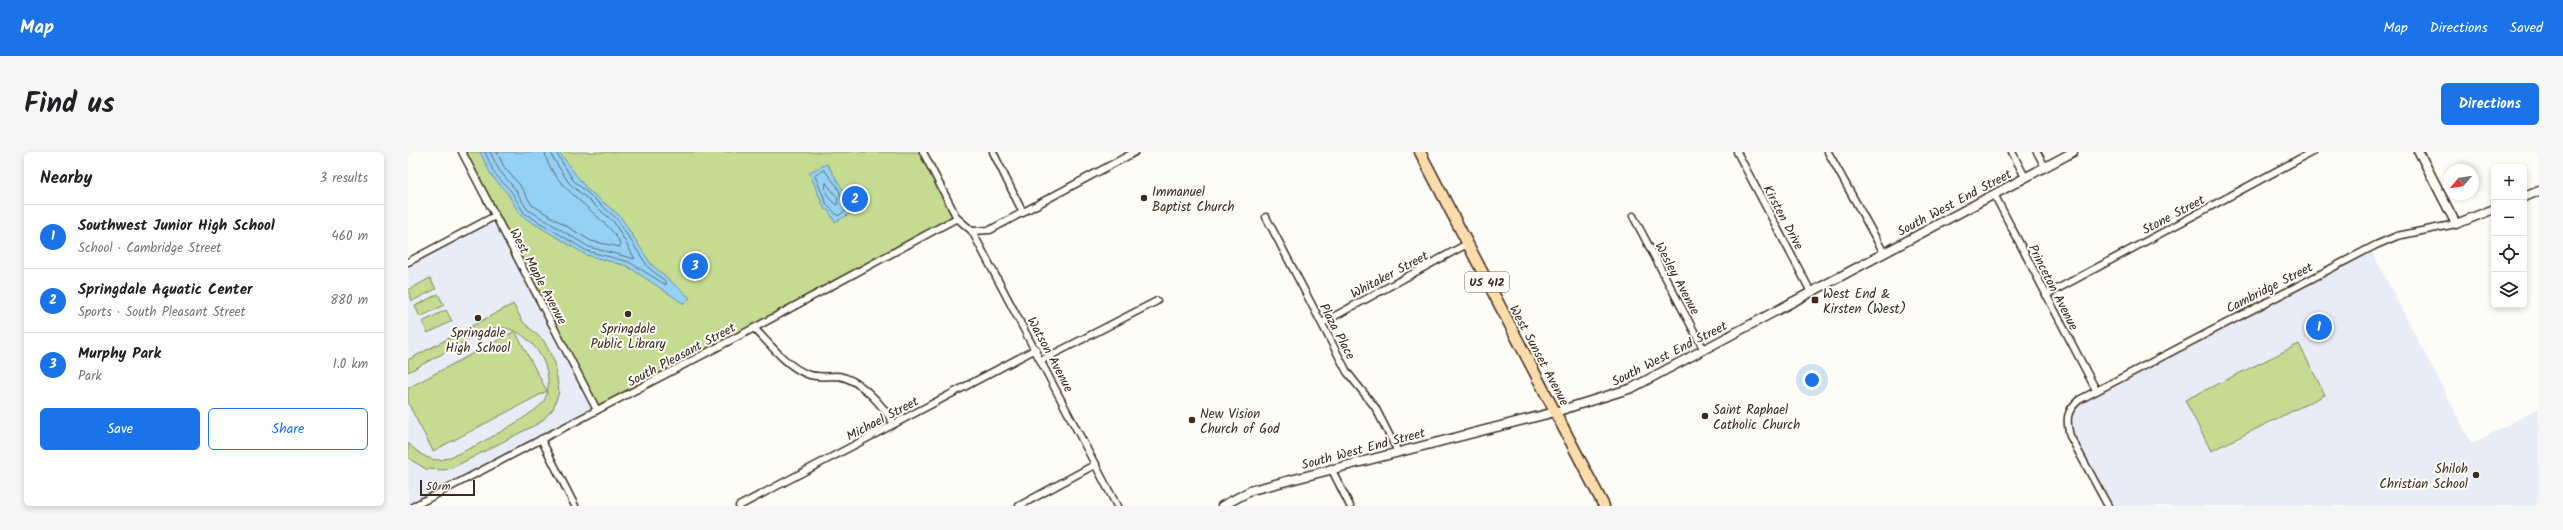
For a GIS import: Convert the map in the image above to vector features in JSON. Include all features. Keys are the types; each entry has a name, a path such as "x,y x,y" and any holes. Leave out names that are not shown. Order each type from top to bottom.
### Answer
{"highway":[{"name":"West Sunset Avenue","path":"1420,152 1604,506"}],"street":[{"name":"West Maple Avenue","path":"462,152 597,410"},
{"path":"923,152 957,218"},
{"path":"993,152 1023,213"},
{"path":"972,230 990,230 1023,213 1122,155 1135,152"},
{"name":"Kirsten Drive","path":"1738,152 1811,292"},
{"path":"1828,152 1884,253"},
{"path":"2012,152 2025,177"},
{"path":"2037,152 2045,167"},
{"name":"South West End Street","path":"1222,506 1252,490 1331,468 1555,412 1632,388 2073,152"},
{"name":"Stone Street","path":"2046,295 2312,152"},
{"path":"2419,152 2456,224"},
{"path":"2527,196 2539,191"},
{"name":"Princeton Avenue","path":"1994,194 2096,390"},
{"name":"Cambridge Street","path":"2108,506 2070,436 2067,424 2067,413 2079,400 2376,245 2397,236 2456,224 2491,210"},
{"path":"408,262 495,216"},
{"name":"Wesley Avenue","path":"1632,216 1704,350"},
{"name":"Plaza Place","path":"1266,217 1347,372 1375,407 1398,452"},
{"name":"Watson Avenue","path":"957,218 972,230 1042,360 1117,506"},
{"name":"South Pleasant Street","path":"414,506 754,328 957,218"},
{"name":"Whitaker Street","path":"1322,323 1467,244"},
{"path":"1042,360 1158,301"},
{"path":"754,328 789,363 806,374 822,377 838,376 862,387 894,424"},
{"name":"Michael Street","path":"739,506 1036,349"},
{"path":"541,440 575,506"},
{"path":"1019,506 1096,464"},
{"path":"1331,468 1350,506"}],"shaded area":[{"name":"Springdale High School","path":"495,216 597,410 414,506 408,506 408,262"},
{"path":"2372,252 2472,444 2539,408 2539,506 2112,506 2074,436 2071,425 2074,410 2082,403"}],"green space":[{"path":"462,152 923,152 957,218 597,410"},
{"path":"430,278 436,289 412,301 408,290"},
{"path":"438,294 444,305 420,317 415,306"},
{"path":"513,304 523,322 544,341 555,363 559,392 553,409 541,422 452,468 444,470 426,469 408,458 408,443 430,459 439,460 448,458 477,445 512,425 527,416 544,401 548,388 547,374 543,360 535,348 525,338 513,331 500,328 487,330 408,372 408,360"},
{"path":"446,310 452,321 428,333 422,322"},
{"path":"515,331 547,391 433,451 408,403 408,388"},
{"path":"2299,344 2325,395 2211,451 2185,400"}],"water":[{"path":"480,152 559,152 586,188 620,216 651,264 690,298 684,304 627,266 586,255 520,215 508,194 491,175"},
{"path":"827,164 849,199 847,200 853,212 835,222 828,210 825,210 809,172"}],"place":[{"name":"Immanuel Baptist Church","path":"1144,198"},
{"name":"Springdale Aquatic Center","path":"855,199"},
{"name":"Murphy Park","path":"695,266"},
{"name":"West End & Kirsten (West)","path":"1815,300"},
{"name":"Springdale Public Library","path":"628,314"},
{"name":"Springdale High School","path":"478,318"},
{"name":"Southwest Junior High School","path":"2319,327"},
{"name":"Saint Raphael Catholic Church","path":"1705,416"},
{"name":"New Vision Church of God","path":"1192,420"},
{"name":"Shiloh Christian School","path":"2476,475"}]}
